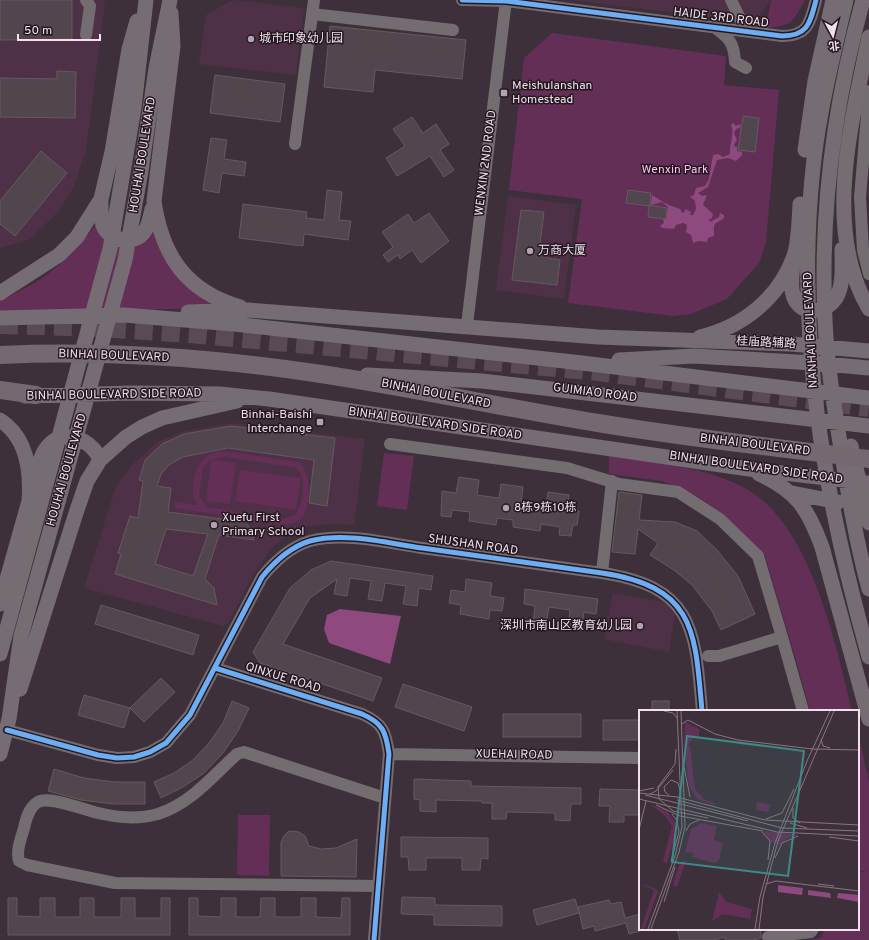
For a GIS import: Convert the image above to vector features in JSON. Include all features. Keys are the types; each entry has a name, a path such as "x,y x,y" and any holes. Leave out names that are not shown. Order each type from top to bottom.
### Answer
{"highway":[{"name":"BINHAI BOULEVARD","path":"0,355 87,354 152,356 320,374 598,423 690,437 869,459"},
{"path":"0,390 36,395"}],"main road":[{"name":"HOUHAI BOULEVARD","path":"0,654 106,268 125,169 139,68 146,0"},
{"path":"146,0 133,31 112,152 101,199 101,215 104,227 109,234 118,239 126,240 140,237 145,232 154,202 173,46 170,0"},
{"name":"HOUHAI BOULEVARD","path":"0,754 6,730 19,650 26,619 125,260 141,171 156,68 170,0"},
{"path":"833,0 823,40 809,117 791,280 793,294 797,303 804,308 813,311 821,310 830,305 836,297 840,286 850,140 869,37"},
{"name":"NANHAI BOULEVARD","path":"846,0 818,126 811,195 808,271 810,346 814,400 832,512 850,590 869,657"},
{"name":"NANHAI BOULEVARD","path":"863,0 853,34 832,149 827,195 824,271 827,351 835,411 853,524 869,589"},
{"path":"0,293 59,255 77,237 101,199"},
{"path":"154,202 157,224 163,242 174,261 189,280 211,296 248,310"},
{"path":"843,227 855,280 869,309"},
{"path":"0,318 248,310 467,325 598,337 686,340 711,334 731,326 753,314 769,298 780,282 794,255"},
{"path":"124,315 242,325 582,363 869,398"},
{"path":"598,337 694,356"},
{"name":"桂庙路辅路","path":"686,340 791,344 869,351"},
{"path":"582,363 694,356 814,363 869,368"},
{"name":"GUIMIAO ROAD","path":"320,374 482,380 869,426"},
{"name":"BINHAI BOULEVARD SIDE ROAD","path":"0,398 36,395 220,394 269,399 749,469 869,483"},
{"path":"6,730 87,481 100,460 126,437 142,427 162,418 232,401 269,399"},
{"path":"835,411 850,441 869,523"},
{"path":"0,420 15,434 23,448 29,472 29,501"},
{"path":"0,604 45,450 53,441 66,437 80,439 93,447 100,460"},
{"path":"749,469 774,480 792,493 805,509 822,548 869,719"},
{"path":"792,493 838,502 869,499"}],"street":[{"path":"86,0 90,6 86,35"},
{"path":"295,144 314,0"},
{"name":"HAIDE 3RD ROAD","path":"462,0 505,0 782,36 793,36 801,33 810,21 816,0"},
{"name":"WENXIN 2ND ROAD","path":"467,325 505,0"},
{"path":"731,0 746,31"},
{"path":"312,14 453,30"},
{"path":"712,27 726,36 734,47 735,62 746,68"},
{"path":"869,92 860,197 863,250 869,274"},
{"path":"390,444 567,468 618,484 678,492 720,519 758,556 803,710"},
{"path":"602,573 612,481"},
{"name":"SHUSHAN ROAD","path":"215,668 262,577 282,555 309,542 325,538 358,539 602,573 636,580 654,587 669,596 680,608 688,622 693,637 698,667 702,710"},
{"path":"708,656 719,656 782,637"},
{"path":"6,730 98,755 117,758 134,758 150,752 166,743 180,728 190,714 215,668"},
{"name":"QINXUE ROAD","path":"215,668 373,718 381,725 385,733 389,754 374,940"},
{"path":"378,886 115,883 27,865 19,861 17,854 27,818 32,808 39,802 49,800 103,814 132,818 157,814 182,803 201,790 237,754 244,752 385,798"},
{"name":"XUEHAI ROAD","path":"389,754 639,758"},
{"path":"768,935 811,932 812,930"}],"shaded area":[{"path":"0,0 103,0 105,3 86,150 74,186 59,211 29,240 0,248"},
{"name":"城市印象幼儿园","path":"233,0 304,8 296,75 199,64 206,15"},
{"path":"572,0 770,0 755,23"},
{"path":"733,123 736,126 740,124 741,127 736,129 734,133 737,140 734,144 735,147 737,147 737,151 742,152 742,155 736,161 728,158 717,160 708,187 698,193 702,196 707,195 703,205 713,214 712,218 709,220 710,222 719,217 720,213 724,215 724,218 715,224 714,236 708,238 707,242 699,241 693,243 691,235 686,232 687,225 683,223 676,225 674,229 662,228 660,226 664,223 663,219 666,219 668,207 662,202 651,205 652,195 669,205 680,209 681,212 684,213 685,209 691,212 690,215 693,215 696,209 695,201 690,197 694,195 696,188 705,186 709,179 713,155 718,154 723,157 730,154 732,136 731,125"},
{"path":"508,196 576,205 564,299 496,290"},
{"name":"Xuefu First Primary School","path":"232,423 365,439 354,525 331,524 308,526 290,534 275,545 251,579 229,622 223,626 84,588 116,486 134,463 158,442 182,432"},
{"name":"深圳市南山区教育幼儿园","path":"613,593 664,602 675,613 669,652 604,639"},
{"path":"340,609 401,616 390,664 329,643 324,629 327,615"}],"green space":[{"path":"771,0 805,0 791,22 782,26 766,28"},
{"name":"Wenxin Park","path":"552,33 726,56 724,85 779,90 766,242 759,263 727,299 691,314 673,316 568,303 582,199 509,190 524,58"},
{"path":"97,223 141,242 155,230 224,308 0,312 0,300 30,286 54,269 76,249"},
{"path":"224,451 299,462 306,474 309,491 306,508 299,520 288,524 281,524 175,508 175,502 198,505 193,495 193,482 197,469 203,459 208,455","holes":["226,457 297,468 302,478 303,491 301,504 296,515 282,519 207,507 199,496 203,468 210,460"]},
{"path":"384,453 414,456 407,510 377,506"},
{"path":"609,456 660,463 725,479 741,486 765,502 785,526 802,554 816,585 828,619 852,710 810,710 765,556 725,515 693,494 662,481 609,474"},
{"path":"211,460 236,463 230,504 206,501"},
{"path":"240,470 301,478 296,510 235,501"},
{"path":"859,737 869,782 869,870 859,872"},
{"path":"238,815 270,815 269,876 237,875"},
{"path":"869,870 869,940 807,940 820,938 824,930 859,930 859,873"}],"building":[{"path":"0,0 72,0 72,39 0,40"},
{"path":"330,26 466,40 462,79 375,70 373,92 324,87"},
{"path":"57,71 76,72 75,118 0,117 0,78 57,79"},
{"path":"215,75 285,84 280,122 210,113"},
{"path":"743,116 759,118 755,152 738,150"},
{"path":"412,117 423,133 436,124 449,144 440,150 454,170 444,177 430,156 397,176 386,158 405,146 393,129"},
{"path":"211,138 227,140 224,159 246,162 244,176 222,173 219,193 203,190"},
{"path":"41,151 67,173 15,236 0,224 0,201"},
{"path":"327,190 342,192 339,220 351,221 348,240 304,234 303,246 239,238 243,204 307,212 306,218 324,220"},
{"path":"628,190 651,193 650,206 626,203"},
{"path":"649,205 667,208 666,219 648,217"},
{"name":"万商大厦","path":"521,210 544,212 540,244 547,258 560,260 557,285 512,280"},
{"path":"429,213 449,241 421,263 412,250 400,259 398,255 388,262 383,255 393,247 382,232 408,214 414,223"},
{"path":"231,426 335,438 327,506 309,503 314,460 228,448 183,457 169,465 161,474 157,486 171,488 168,512 245,522 252,530 254,540 219,535 205,579 214,588 217,605 115,574 121,554 118,553 130,516 138,518 143,481 139,480 145,460 162,444 184,434","holes":["166,529 208,534 193,576 155,564"]},
{"name":"8栋9栋10栋","path":"459,477 479,480 477,495 499,498 501,484 523,487 521,503 546,506 548,492 569,495 567,510 579,511 577,525 573,525 571,536 559,535 560,527 541,524 540,531 513,527 513,520 497,518 496,525 469,521 470,512 452,510 451,517 441,516 442,491 456,493"},
{"path":"619,492 642,495 639,520 675,522 697,531 717,550 738,576 755,614 721,630 712,611 692,585 674,570 650,555 658,543 638,529 635,554 612,552"},
{"path":"331,561 433,576 431,590 419,588 417,606 403,604 406,586 385,583 382,601 368,599 371,581 350,578 347,596 334,594 337,579 310,598 283,644 382,678 373,701 260,663 253,652 290,588 311,570"},
{"path":"466,579 492,583 490,596 504,598 502,611 490,610 489,619 460,614 461,605 449,603 451,590 465,592"},
{"path":"525,589 598,599 596,614 584,612 581,630 568,628 570,610 549,607 546,625 533,623 535,606 524,604"},
{"path":"101,605 199,635 193,655 95,624"},
{"path":"161,678 175,692 144,722 130,708"},
{"path":"403,684 472,707 464,731 395,707"},
{"path":"84,695 130,708 124,728 78,715"},
{"path":"232,701 249,708 238,731 223,753 204,773 183,787 161,798 154,782 174,773 193,760 209,743 223,723"},
{"path":"652,701 669,701 669,710 652,710"},
{"path":"503,714 581,714 581,737 503,737"},
{"path":"603,720 639,720 639,740 603,740"},
{"path":"54,769 84,778 115,782 145,782 145,804 114,804 81,800 48,791"},
{"path":"414,779 471,781 471,786 581,788 581,804 571,804 570,821 555,820 555,813 507,812 506,819 492,819 492,803 482,803 482,801 436,800 436,812 420,811 420,800 414,799"},
{"path":"600,789 639,790 639,815 624,815 624,822 609,822 610,806 599,806"},
{"path":"289,831 299,832 305,836 309,846 321,849 336,848 357,839 356,877 281,876 281,842"},
{"path":"401,837 488,838 488,859 481,858 480,870 462,870 462,858 426,858 426,870 409,870 408,857 401,857"},
{"path":"402,897 435,898 435,905 502,906 502,926 434,925 434,915 401,914"},
{"path":"8,898 17,898 17,916 40,917 40,898 55,898 55,917 80,917 80,898 94,898 94,917 121,917 121,898 135,898 135,918 161,918 161,898 170,898 170,935 8,935"},
{"path":"189,898 198,898 198,916 221,917 221,898 236,898 236,917 260,917 261,898 275,898 275,917 301,917 301,898 316,898 316,917 341,918 342,898 350,898 350,935 189,935"},
{"path":"575,899 579,913 537,925 533,910"},
{"path":"609,900 611,904 621,902 625,918 639,914 640,931 629,934 626,923 595,931 594,926 583,929 578,907"},
{"path":"677,930 760,930 761,934 761,938 753,940 725,940 725,937 714,940 680,940"}],"tunnel":[{"path":"0,325 101,328 189,334 598,372 869,408"}],"cycle path":[{"path":"462,0 506,1 782,36 797,34 803,31 812,15 816,0"},
{"path":"7,730 98,755 117,758 134,757 150,752 166,743 190,715 262,577 272,565 289,551 310,541 338,538 366,539 602,573 633,580 656,589 673,601 684,617 692,635 700,682 702,710"},
{"path":"215,668 362,714 375,721 385,734 389,754 374,940"}],"place":[{"name":"城市印象幼儿园","path":"251,39"},
{"name":"Meishulanshan Homestead","path":"504,93"},
{"name":"万商大厦","path":"530,251"},
{"name":"Binhai-Baishi Interchange","path":"320,422"},
{"name":"8栋9栋10栋","path":"506,508"},
{"name":"Xuefu First Primary School","path":"214,525"},
{"name":"深圳市南山区教育幼儿园","path":"640,626"}]}
